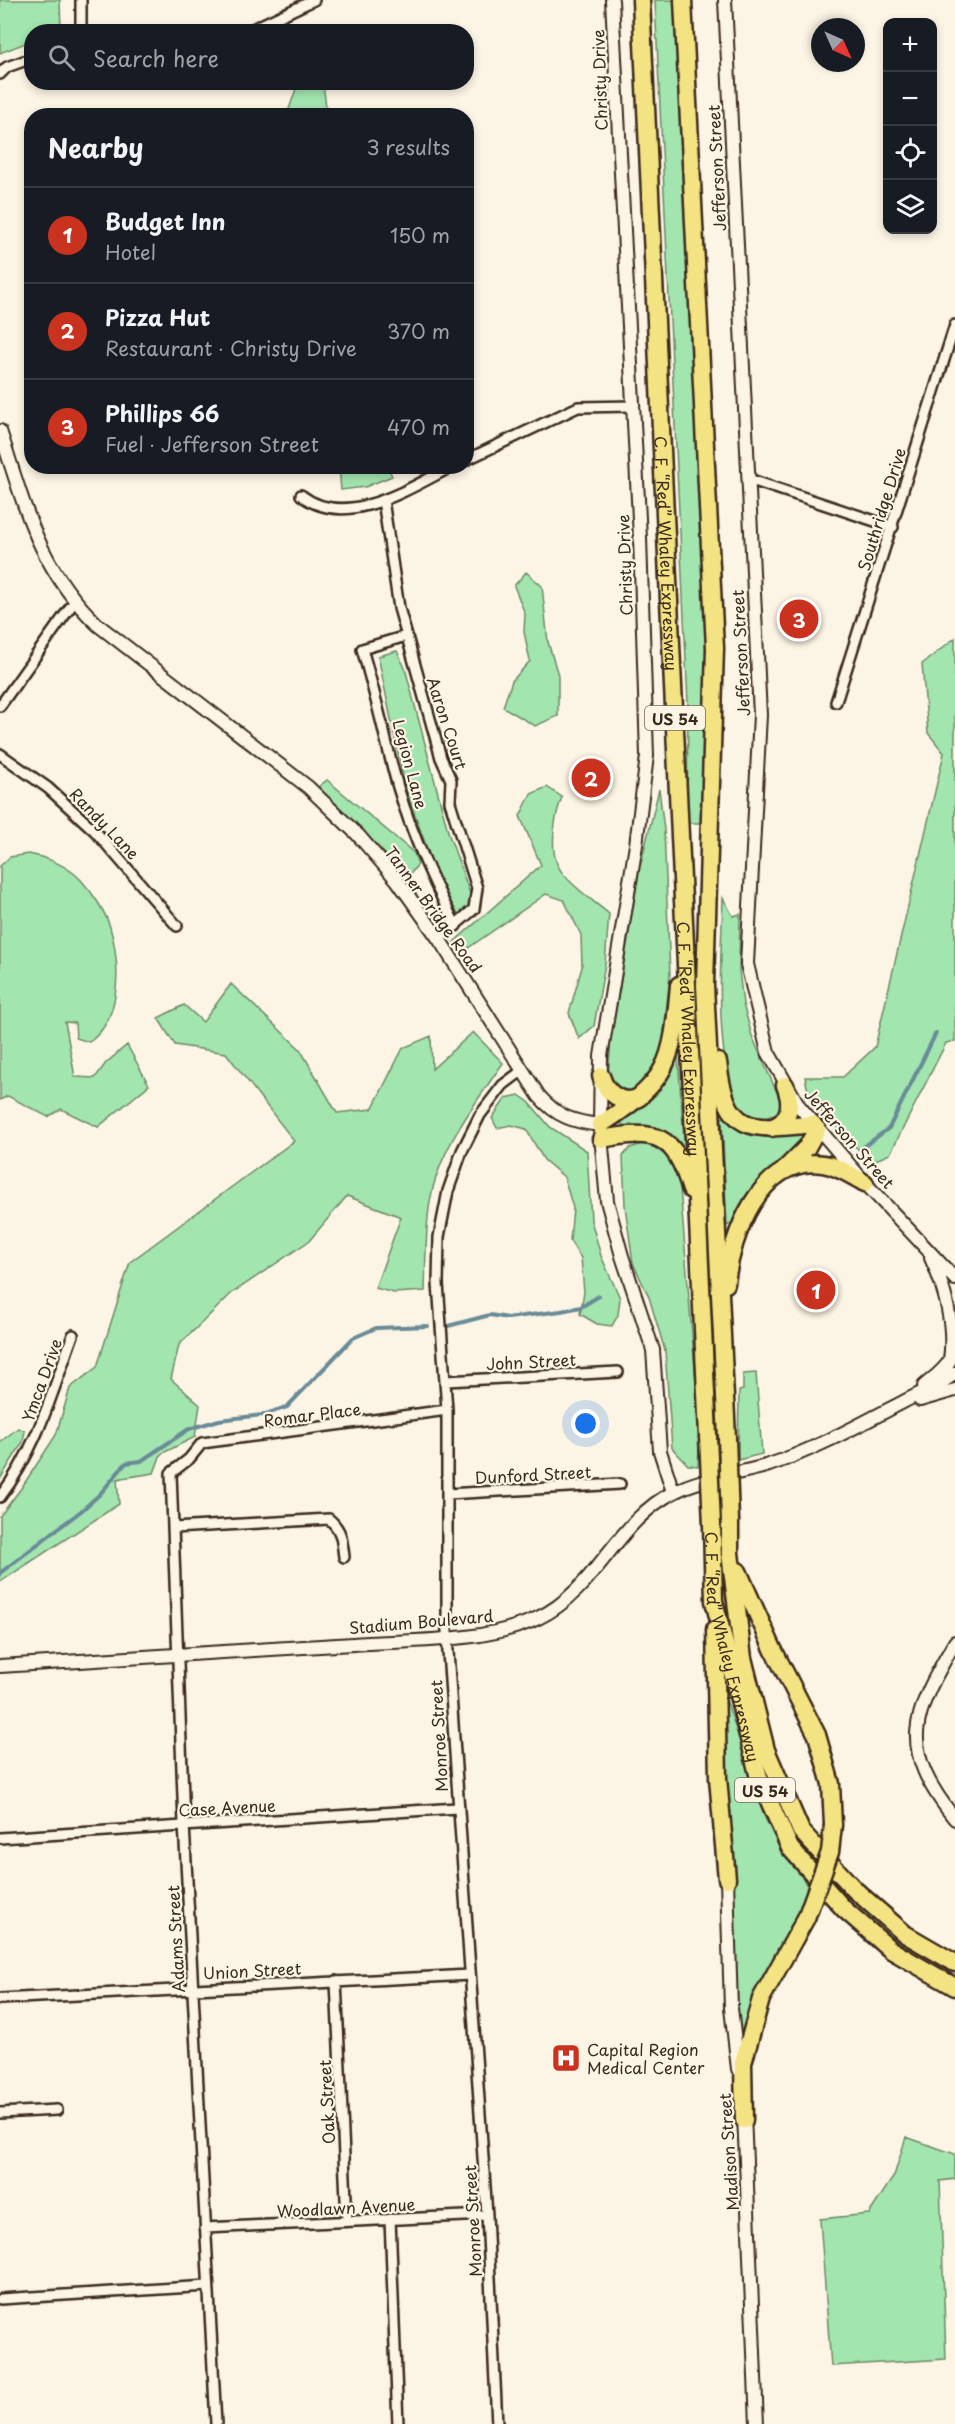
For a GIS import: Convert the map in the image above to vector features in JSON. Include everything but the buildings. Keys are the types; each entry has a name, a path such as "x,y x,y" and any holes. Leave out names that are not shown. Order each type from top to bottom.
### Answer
{"highway":[{"name":"C. F. “Red” Whaley Expressway","path":"641,0 685,921 714,1601 759,1778 790,1848 844,1909 891,1950 955,1987"},
{"name":"C. F. “Red” Whaley Expressway","path":"683,0 716,648 705,985 720,1333 727,1438 730,1554 743,1658 766,1750 801,1831 855,1890 905,1934 955,1963"},
{"path":"601,1132 646,1093 657,1080 668,1058 675,1026 685,921"},
{"path":"705,985 725,1102 744,1123 756,1128 815,1127 807,1147 760,1194 737,1233 727,1269 720,1333"},
{"path":"601,1076 604,1086 617,1098 635,1099 646,1093"},
{"path":"771,1128 780,1125 790,1110 790,1099 785,1085"},
{"path":"601,1132 644,1133 662,1140 680,1159 698,1213"},
{"path":"783,1171 803,1164 824,1164 865,1183"},
{"path":"730,1554 773,1649 817,1735 831,1784 833,1825 830,1852 806,1917 761,1999 744,2063 744,2120"},
{"path":"714,1601 718,1778 727,1879"}],"street":[{"path":"81,0 81,24"},
{"path":"263,24 314,0"},
{"name":"Christy Drive","path":"601,1132 601,1056 636,845 647,756 633,406 612,0"},
{"name":"Jefferson Street","path":"725,0 760,715 747,964 768,1052 785,1085 815,1127 925,1246"},
{"path":"0,74 7,67 24,61"},
{"name":"Southridge Drive","path":"836,702 955,325"},
{"path":"474,456 578,406 633,406"},
{"name":"Tanner Bridge Road","path":"0,431 37,543 54,574 74,602 98,625 308,787 358,835 397,880 440,939 540,1096 559,1116 601,1132"},
{"path":"301,495 316,505 336,508 357,507 383,500 437,474"},
{"path":"748,479 893,527"},
{"name":"Aaron Court","path":"383,500 406,636 441,758 451,780 450,802 477,888 474,909 440,939"},
{"path":"0,706 74,602"},
{"name":"Legion Lane","path":"406,636 362,649 381,712 393,771 430,876 456,926"},
{"name":"Randy Lane","path":"0,754 48,788 95,831 177,926"},
{"name":"Monroe Street","path":"498,2424 487,2215 457,1808 447,1637 447,1410 438,1283 439,1237 448,1191 462,1151 480,1115 503,1085 523,1070"},
{"path":"601,1132 607,1201 622,1256 653,1350 660,1451 672,1492"},
{"path":"925,1246 955,1268"},
{"path":"925,1246 955,1279"},
{"path":"906,1401 940,1373 949,1361 953,1350 951,1302 925,1246"},
{"name":"Ymca Drive","path":"0,1497 22,1465 40,1427 73,1335"},
{"name":"John Street","path":"446,1380 618,1372"},
{"path":"884,1412 955,1373"},
{"path":"884,1412 955,1390"},
{"name":"Romar Place","path":"189,1460 202,1443 447,1410"},
{"name":"Stadium Boulevard","path":"0,1666 447,1637 526,1624 564,1602 585,1584 628,1528 647,1510 672,1492 699,1482 748,1471 804,1452 884,1412"},
{"name":"Adams Street","path":"189,1460 171,1473 180,1656 184,1824 216,2424"},
{"name":"Dunford Street","path":"447,1494 620,1484"},
{"path":"174,1528 329,1519 337,1526 341,1536 344,1557"},
{"path":"955,1642 924,1697 918,1717 917,1740 926,1777 934,1793 955,1819"},
{"name":"Case Avenue","path":"0,1838 184,1824 457,1808"},
{"name":"Madison Street","path":"727,1879 731,2008 744,2120 757,2424"},
{"name":"Union Street","path":"0,1999 470,1975"},
{"name":"Oak Street","path":"336,1981 346,2222"},
{"path":"0,2113 57,2110"},
{"name":"Woodlawn Avenue","path":"205,2228 487,2215"},
{"path":"390,2219 398,2424"},
{"path":"0,2299 208,2286"}],"green space":[{"path":"0,0 60,0 61,24 24,24 24,44 0,53"},
{"path":"655,0 677,0 708,663 703,823 687,823 688,703"},
{"path":"296,90 324,90 326,108 289,108"},
{"path":"340,474 391,474 392,476 365,487 341,490"},
{"path":"526,572 542,586 548,642 558,675 558,716 535,726 503,707 512,681 530,661 524,632 525,614 514,586"},
{"path":"955,638 955,1041 946,1043 890,1154 871,1162 810,1101 805,1077 843,1077 875,1047 944,753 928,733 922,664"},
{"path":"397,651 405,668 449,835 472,899 469,911 458,914 440,885 405,787 378,656"},
{"path":"327,780 414,853 418,864 408,877 318,787"},
{"path":"547,787 562,797 553,841 558,866 574,885 609,914 605,964 594,1026 579,1039 569,1013 582,967 581,935 564,900 546,894 461,953 454,942 541,865 520,816 531,794"},
{"path":"659,789 664,830 670,975 662,1050 643,1090 622,1094 608,1077 611,1039 640,867"},
{"path":"28,854 57,863 76,875 98,902 110,927 117,973 113,1005 108,1019 100,1032 89,1042 76,1038 75,1023 65,1022 75,1077 95,1078 106,1063 127,1045 149,1085 98,1127 61,1109 48,1117 8,1096 0,1100 0,866 10,857"},
{"path":"723,898 733,916 740,914 739,970 743,1004 752,1036 782,1104 779,1112 761,1120 748,1115 737,1106 732,1099 728,1084 721,1004"},
{"path":"231,984 300,1049 337,1113 372,1109 403,1048 431,1036 432,1069 473,1032 503,1063 459,1129 434,1183 427,1224 425,1291 394,1293 375,1288 401,1217 347,1196 309,1241 231,1294 179,1345 171,1379 200,1405 195,1437 161,1454 154,1473 117,1479 119,1504 0,1582 0,1516 56,1435 70,1388 97,1367 130,1262 294,1141 226,1053 175,1045 158,1018 184,1005 203,1022"},
{"path":"678,1056 685,1155 615,1121"},
{"path":"519,1095 529,1102 550,1127 587,1151 591,1220 601,1256 620,1298 618,1315 612,1326 597,1324 580,1314 584,1292 581,1258 570,1241 573,1208 564,1177 544,1160 526,1129 511,1125 497,1128 492,1118 506,1098"},
{"path":"727,1115 805,1133 799,1148 756,1189 732,1223 727,1226 722,1118"},
{"path":"642,1144 664,1154 679,1175 700,1432 698,1466 688,1465 672,1448 665,1351 649,1297 633,1263 625,1206 623,1156 630,1148"},
{"path":"756,1373 762,1454 738,1460 739,1391 743,1390 743,1374"},
{"path":"18,1428 25,1431 23,1442 0,1479 0,1442"},
{"path":"723,1690 765,1818 780,1848 813,1892 743,2042 739,2042 723,1762"},
{"path":"906,2137 955,2154 955,2179 940,2181 946,2359 831,2366 820,2219 869,2214 894,2176"}],"waterway":[{"path":"862,1148 889,1128 936,1033"},
{"path":"448,1326 490,1315 508,1318 561,1311 581,1307 599,1296"},
{"path":"0,1573 81,1511 100,1494 126,1463 141,1461 189,1429 219,1420 263,1415 287,1407 353,1338 376,1328 428,1326"}],"place":[{"name":"Phillips 66","path":"799,619"},
{"name":"Pizza Hut","path":"591,778"},
{"name":"Budget Inn","path":"816,1290"},
{"name":"Capital Region Medical Center","path":"566,2058"}]}
